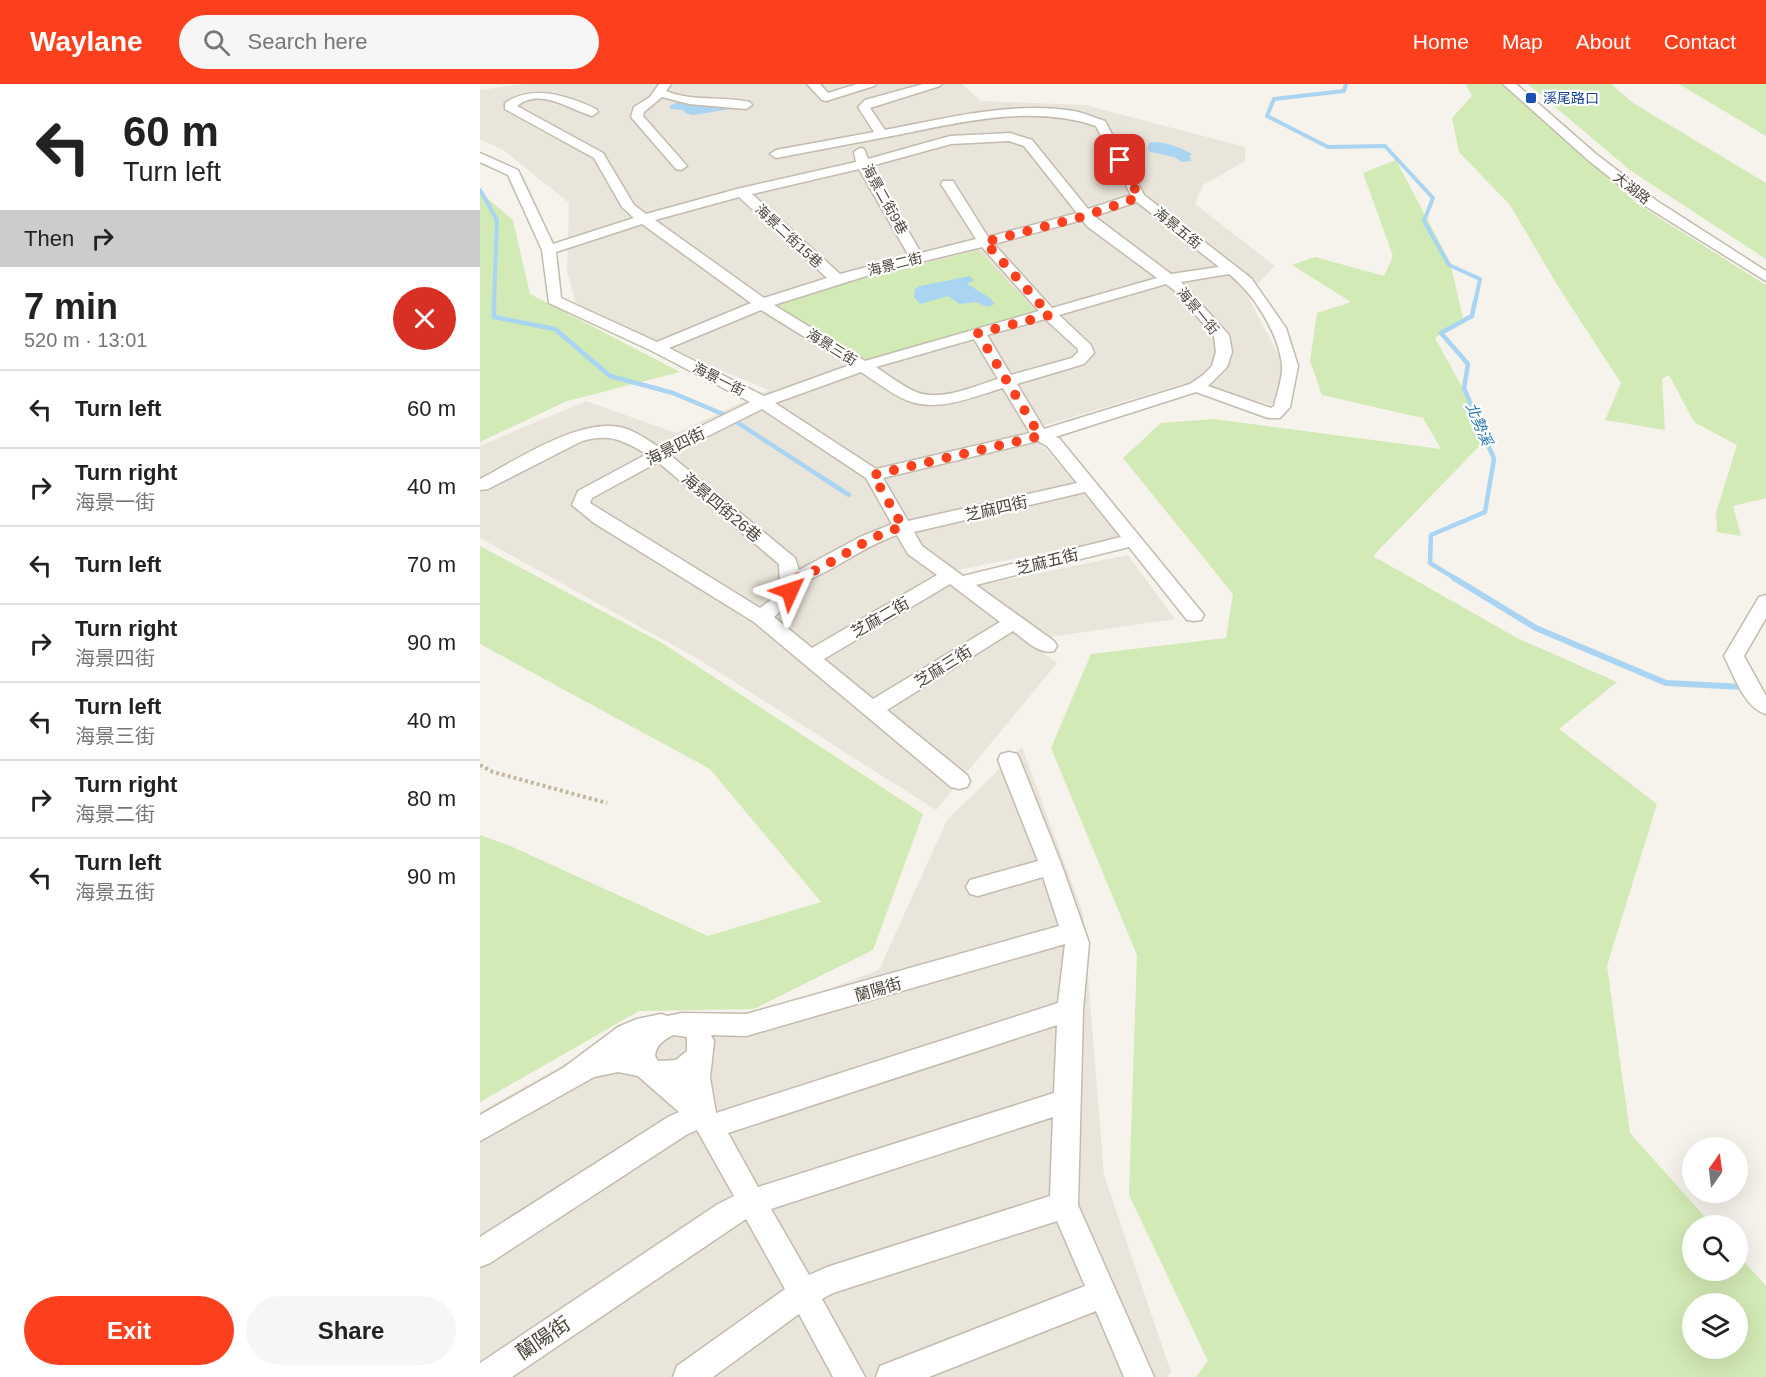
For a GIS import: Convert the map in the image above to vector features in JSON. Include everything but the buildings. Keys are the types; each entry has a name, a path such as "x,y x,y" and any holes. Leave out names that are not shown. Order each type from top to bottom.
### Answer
{"street":[{"path":"813,84 826,97 870,84"},
{"path":"880,133 864,107 869,102 936,84"},
{"name":"大湖路","path":"1509,84 1592,157 1652,204 1766,277"},
{"path":"681,166 637,117 638,110 655,99 662,88 669,97 746,105"},
{"name":"海景三街","path":"592,112 572,102 539,96 525,97 514,101 510,106 599,156 629,207 644,219 762,304 911,396 947,399 1078,361 1086,353 1086,348 1050,315 985,242 948,184"},
{"name":"海景五街","path":"776,154 975,116 1037,112 1074,116 1101,124 1139,197 1229,270 1246,281 1278,328 1291,371 1282,407 1274,415 1196,387"},
{"name":"海景一街","path":"1010,137 1028,142 1085,216 1179,287 1221,335 1224,352 1219,367 1196,387 1040,436 873,475 763,402 657,348 554,300 549,250 644,219 950,140 1010,137"},
{"name":"海景二街9巷","path":"853,138 863,158 863,164 918,259"},
{"path":"480,157 513,172 549,250"},
{"name":"海景二街15巷","path":"742,192 836,279"},
{"name":"海景二街","path":"657,348 762,304 836,279 1085,216 1139,197"},
{"name":"海景四街","path":"959,781 761,617 600,519 581,505 584,495 658,454 763,402 863,366 1050,315 1169,279 1229,270"},
{"path":"978,333 1040,436 1053,442 1194,615"},
{"name":"海景四街26巷","path":"482,485 576,436 595,432 622,433 658,454 788,562 793,579"},
{"path":"873,475 915,550 1047,646"},
{"name":"芝麻四街","path":"793,579 809,574 885,531 1089,486"},
{"name":"芝麻五街","path":"955,579 1133,540"},
{"path":"761,617 790,591 793,579"},
{"name":"芝麻二街","path":"810,657 955,579"},
{"path":"1756,694 1734,656 1766,601"},
{"name":"芝麻三街","path":"872,710 1014,622"},
{"path":"1009,760 1051,866 1077,943 1070,1010 1064,1205 1139,1377"},
{"path":"978,887 1051,866"},
{"name":"蘭陽街","path":"480,1129 587,1066 619,1038 652,1026 746,1025 1072,932"},
{"path":"480,1253 677,1126 706,1121 1070,1010"},
{"path":"706,1121 648,1068 642,1055 650,1036 676,1025 691,1027 698,1034 701,1043 697,1078 706,1121 850,1377"},
{"name":"蘭陽街","path":"587,1066 618,1062 648,1068 661,1074 678,1072 693,1062 699,1053"},
{"name":"蘭陽街","path":"486,1377 729,1213 751,1202 1067,1101"},
{"path":"688,1377 802,1294 827,1281 1064,1205"},
{"path":"891,1377 1103,1294"}],"path":[{"path":"480,765 493,772 607,803"}],"shaded area":[{"path":"526,84 962,84 981,101 1085,105 1245,147 1245,161 1203,185 1195,204 1275,266 1247,295 1283,363 1274,405 1186,383 1029,430 1123,537 938,574 1057,663 936,810 698,659 480,538 480,446 586,401 676,433 769,390 708,365 576,303 567,272 569,203 503,150 480,139 480,90"},
{"path":"1128,555 1175,619 1050,637 976,586"},
{"path":"1022,747 1083,913 1104,1175 1171,1372 1167,1377 480,1377 480,1112 621,1032 759,1015 879,970 947,820"}],"green space":[{"path":"1466,84 1505,84 1614,178 1636,203 1766,285 1766,498 1733,506 1741,536 1717,532 1716,513 1737,445 1694,422 1669,375 1662,379 1665,430 1605,420 1621,383 1559,288 1510,205 1459,152 1452,118 1472,96"},
{"path":"1528,84 1611,84 1633,103 1766,183 1766,259 1631,171"},
{"path":"1679,84 1766,84 1766,136"},
{"path":"1396,160 1450,262 1463,318 1435,338 1489,436 1373,556 1517,638 1617,682 1559,729 1657,804 1607,966 1630,1133 1682,1191 1682,1203 1692,1203 1703,1215 1682,1215 1682,1281 1748,1281 1748,1266 1766,1286 1766,1377 1196,1377 1208,1361 1129,1195 1137,955 1051,748 1091,654 1226,638 1233,594 1123,458 1161,423 1214,419 1441,449 1423,418 1322,395 1310,361 1317,313 1351,302 1292,265 1315,257 1384,276 1393,256 1363,173"},
{"path":"480,192 513,220 530,294 680,372 567,401 480,442"},
{"path":"979,250 1036,312 863,362 776,304 861,279"},
{"path":"480,546 662,643 923,814 873,950 754,1009 639,1011 480,1102 480,835 508,845 708,936 821,902 710,769 480,644"}],"water":[{"path":"678,102 728,105 731,109 693,115 683,110 671,109 669,106"},
{"path":"1156,142 1192,154 1191,161 1182,162 1174,157 1151,152 1148,149 1149,143"},
{"path":"970,276 974,281 967,283 990,298 995,304 987,307 976,302 960,304 948,296 920,304 914,297 915,289 920,286"}],"waterway":[{"name":"北勢溪","path":"1346,84 1344,91 1274,99 1267,116 1328,147 1385,146 1433,198 1424,221 1449,265 1480,279 1475,303"},
{"path":"480,190 497,220 494,303"},
{"name":"北勢溪","path":"1456,579 1430,563 1431,535 1485,512 1494,459 1464,388 1468,364 1441,333 1472,316 1475,301"},
{"path":"494,303 494,317 555,329 610,376 673,393 725,415"},
{"path":"738,423 849,495"},
{"name":"北勢溪","path":"1454,578 1536,628 1666,683 1744,687"}],"place":[{"name":"溪尾路口","path":"1531,98"}],"route":[{"path":"790,591 793,579 809,574 885,531 903,527 873,475 1040,436 978,333 1050,315 985,242 1085,216 1139,197 1120,160"}]}
